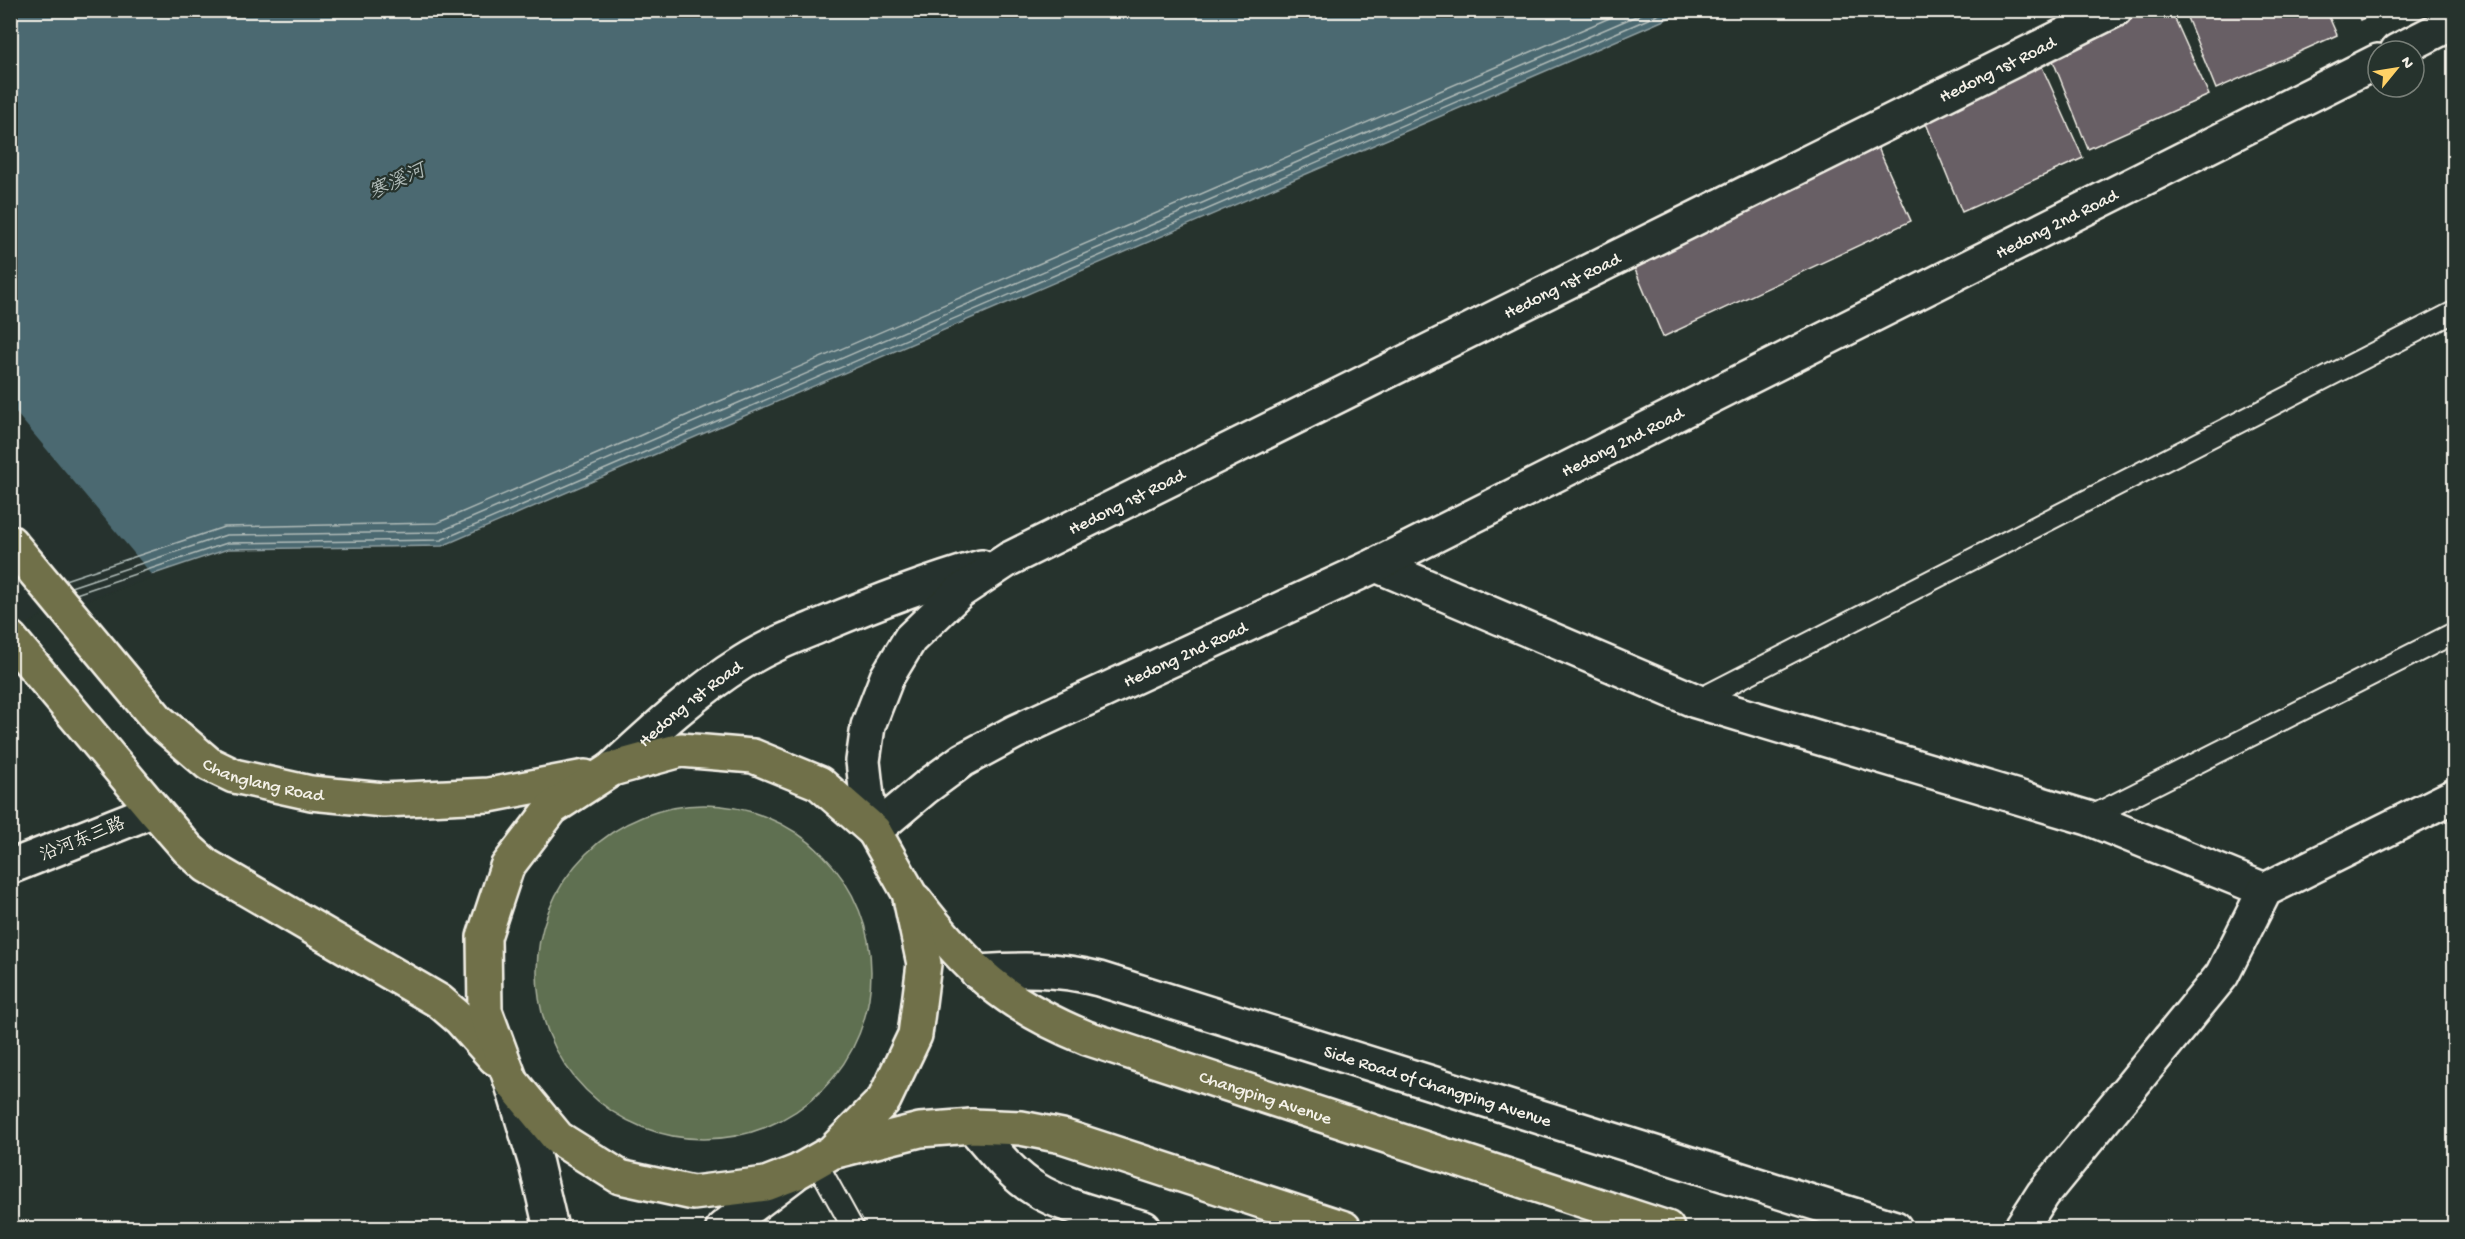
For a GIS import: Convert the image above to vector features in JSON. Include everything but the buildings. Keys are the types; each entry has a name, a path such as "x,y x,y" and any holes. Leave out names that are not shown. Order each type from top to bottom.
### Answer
{"main road":[{"name":"Changlang Road","path":"10,542 158,720 185,746 209,764 234,776 311,793 384,800 448,798 489,795 575,780 681,750 753,756 819,783 873,831 909,893"},
{"path":"10,638 188,849 216,872 439,1001 479,1039 558,1138 621,1177 693,1193 766,1184 815,1162 920,1130 972,1126 1021,1128 1062,1136 1344,1228"},
{"path":"511,1081 485,1011 484,937 507,867 526,842 552,808 612,769"},
{"path":"815,1162 884,1100 915,1035 924,964 909,893"},
{"name":"Changping Avenue","path":"909,893 951,946 977,972 1026,1010 1087,1038 1667,1228"}],"street":[{"name":"Hedong 1st Road","path":"873,831 863,761 868,726 887,677 909,639 959,592 1009,559 2115,10"},
{"path":"2421,39 2454,22"},
{"name":"Hedong 2nd Road","path":"873,831 963,760 1015,732 1376,565 2366,67"},
{"name":"Hedong 1st Road","path":"612,769 692,698 764,651 916,586 1009,559"},
{"path":"1376,565 1696,701 2088,818 2265,890"},
{"path":"2022,1228 2043,1194 2222,975 2265,890 2454,796"},
{"name":"沿河东三路","path":"10,867 154,810"},
{"name":"Side Road of Changping Avenue","path":"977,972 1043,969 1099,979 1895,1228"},
{"path":"511,1081 536,1164 551,1228"},
{"path":"972,1126 995,1153 1033,1188 1051,1198 1144,1228"},
{"path":"723,1228 815,1162"}],"lane":[{"path":"1696,701 2454,312"},
{"path":"2088,818 2454,633"},
{"path":"815,1162 853,1228"}],"green space":[{"path":"704,805 736,809 768,818 797,834 822,854 842,879 858,908 867,940 871,972 867,1004 858,1036 842,1065 822,1090 797,1110 768,1126 736,1135 704,1139 672,1135 640,1126 611,1110 586,1090 566,1065 550,1036 541,1004 537,972 541,940 550,908 566,879 586,854 611,834 640,818 672,809"}],"water":[{"name":"寒溪河","path":"11,11 1685,11 442,546 228,549 41,612 11,633"}],"pier":[{"path":"11,407 154,577 42,615 10,636"}]}
